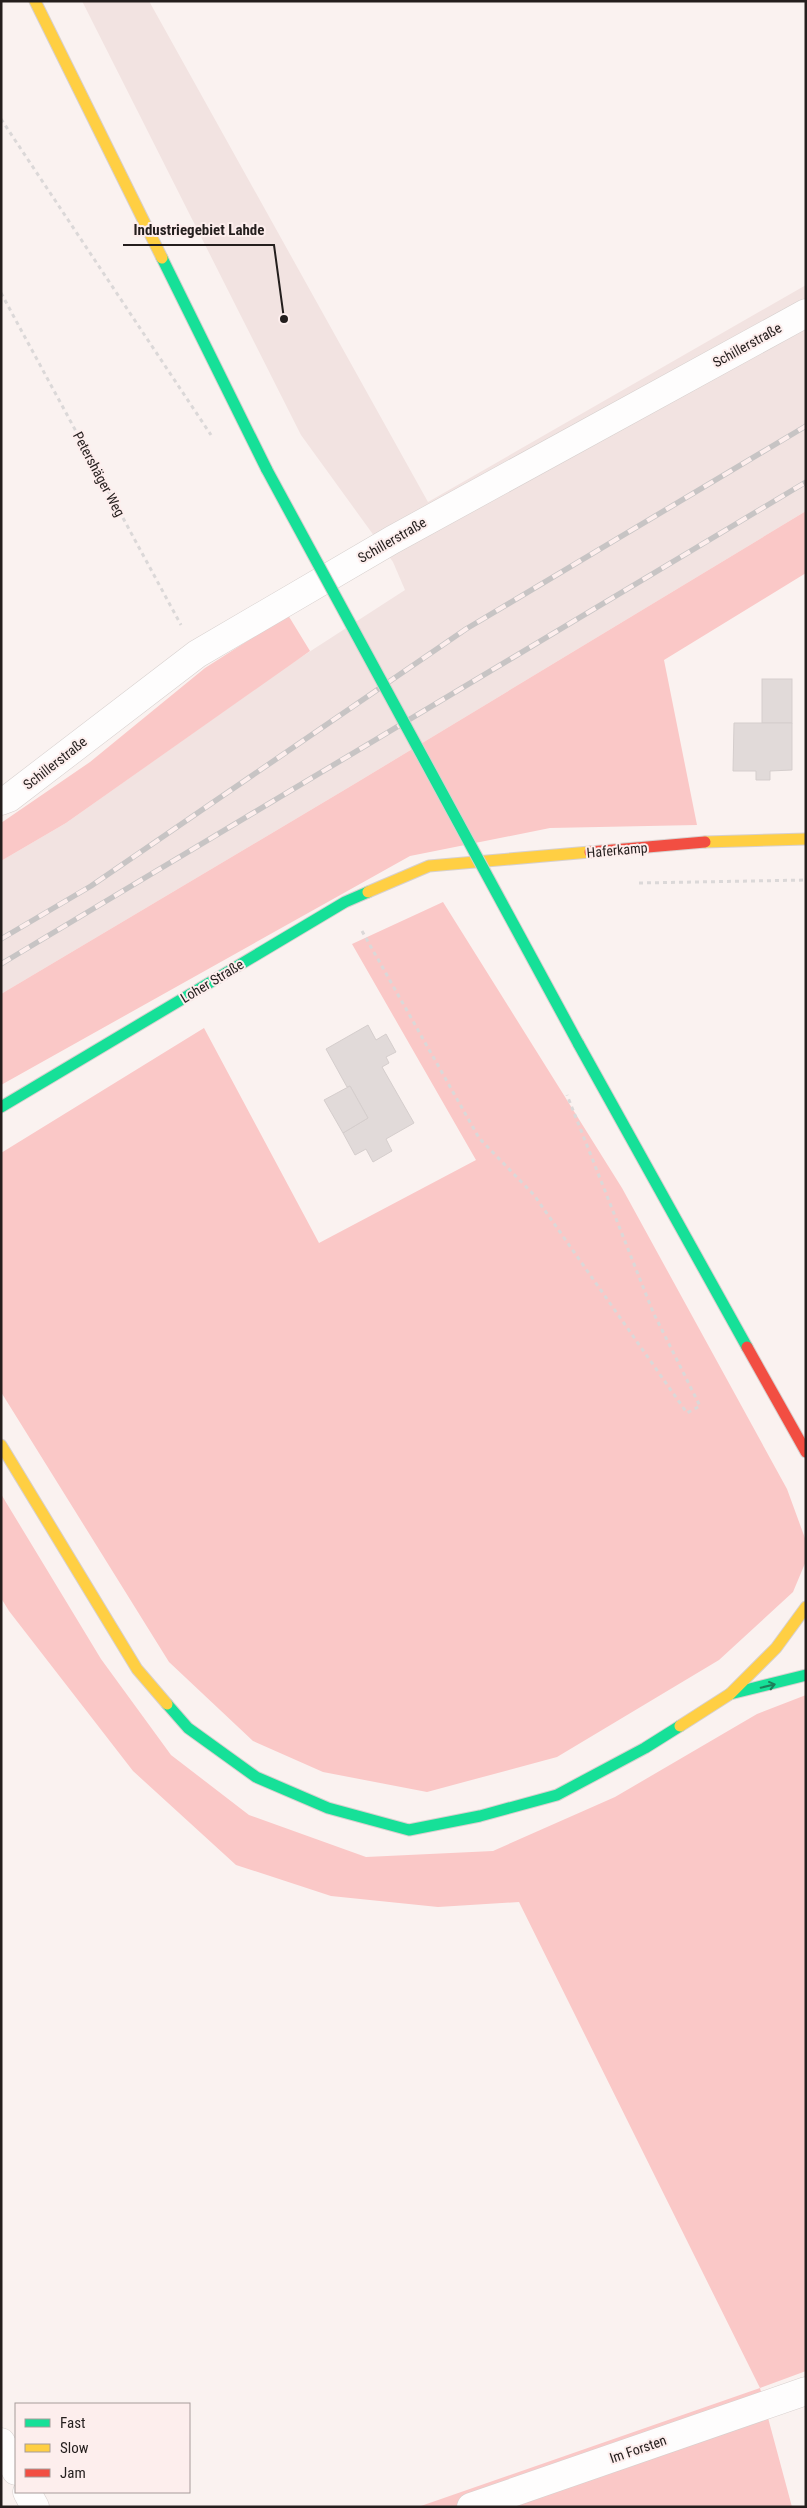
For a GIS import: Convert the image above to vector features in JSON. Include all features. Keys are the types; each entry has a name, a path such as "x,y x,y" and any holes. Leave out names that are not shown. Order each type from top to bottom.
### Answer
{"street":[{"path":"34,1 267,470 578,1043 806,1452"},
{"name":"Schillerstraße","path":"1,802 9,798 197,654 392,540 806,313"},
{"name":"Haferkamp","path":"429,866 731,840 806,839"},
{"name":"Loher Straße","path":"1,1108 345,902 429,866"},
{"path":"1,1445 137,1669 188,1728 256,1777 328,1808 408,1830 480,1816 557,1795 645,1748 730,1694 776,1648 806,1607"},
{"path":"776,1648 806,1630"},
{"path":"730,1694 806,1675"},
{"name":"Im Forsten","path":"471,2507 806,2391"},
{"path":"1,2442 15,2469"},
{"path":"28,2493 35,2507"}],"path":[{"path":"1,118 215,442"},
{"name":"Petershäger Weg","path":"1,293 197,654"},
{"path":"630,883 806,880"},
{"path":"345,902 479,1138 534,1195 687,1413 700,1406 653,1312 566,1093"}],"shaded area":[{"path":"82,1 149,1 428,502 806,285 806,511 356,783 1,994 1,861 66,823 289,665 405,590 393,562 301,435"},
{"path":"806,511 806,573 664,660 697,825 550,828 410,856 1,1085 1,994 356,783"},
{"path":"288,615 310,651 66,823 1,861 1,823 90,762 205,668"},
{"path":"443,902 622,1188 787,1489 806,1541 806,1561 793,1592 719,1660 557,1757 427,1792 323,1772 253,1741 169,1662 1,1392 1,1153 204,1028 319,1243 476,1160 352,944"},
{"path":"1,1494 101,1659 171,1755 249,1815 366,1857 493,1851 615,1797 757,1714 806,1695 806,2371 760,2388 519,1902 438,1907 331,1896 236,1865 133,1771 9,1611 1,1598"},
{"path":"760,2388 792,2507 418,2507"}],"building":[{"path":"762,679 792,679 792,723 762,723"},
{"path":"734,723 792,723 792,770 770,771 770,780 756,780 756,771 733,771"},
{"path":"368,1025 376,1040 386,1034 396,1052 386,1057 389,1063 382,1067 414,1123 386,1139 392,1151 373,1162 366,1149 355,1155 343,1133 368,1118 350,1086 347,1087 326,1049"},
{"path":"350,1086 368,1118 343,1133 324,1100"}],"railway":[{"path":"1,939 91,886 466,629 806,426"},
{"path":"1,964 806,482"}],"traffic: fast":[{"path":"162,258 267,470"},
{"path":"267,470 578,1043"},
{"path":"1,1107 345,902 368,892"},
{"path":"578,1043 747,1347"},
{"path":"730,1694 806,1675"},
{"path":"167,1704 188,1728 256,1777 328,1808 409,1830 480,1816 557,1795 645,1748 680,1726"}],"traffic: slow":[{"path":"35,1 162,258"},
{"path":"705,842 806,839"},
{"path":"368,892 429,866 590,852"},
{"path":"1,1445 137,1669 167,1704"},
{"path":"680,1726 730,1694 776,1648 806,1607"}],"traffic: jam":[{"path":"590,852 705,842"},
{"path":"747,1347 806,1452"}],"place":[{"name":"Industriegebiet Lahde","path":"284,319"}]}
